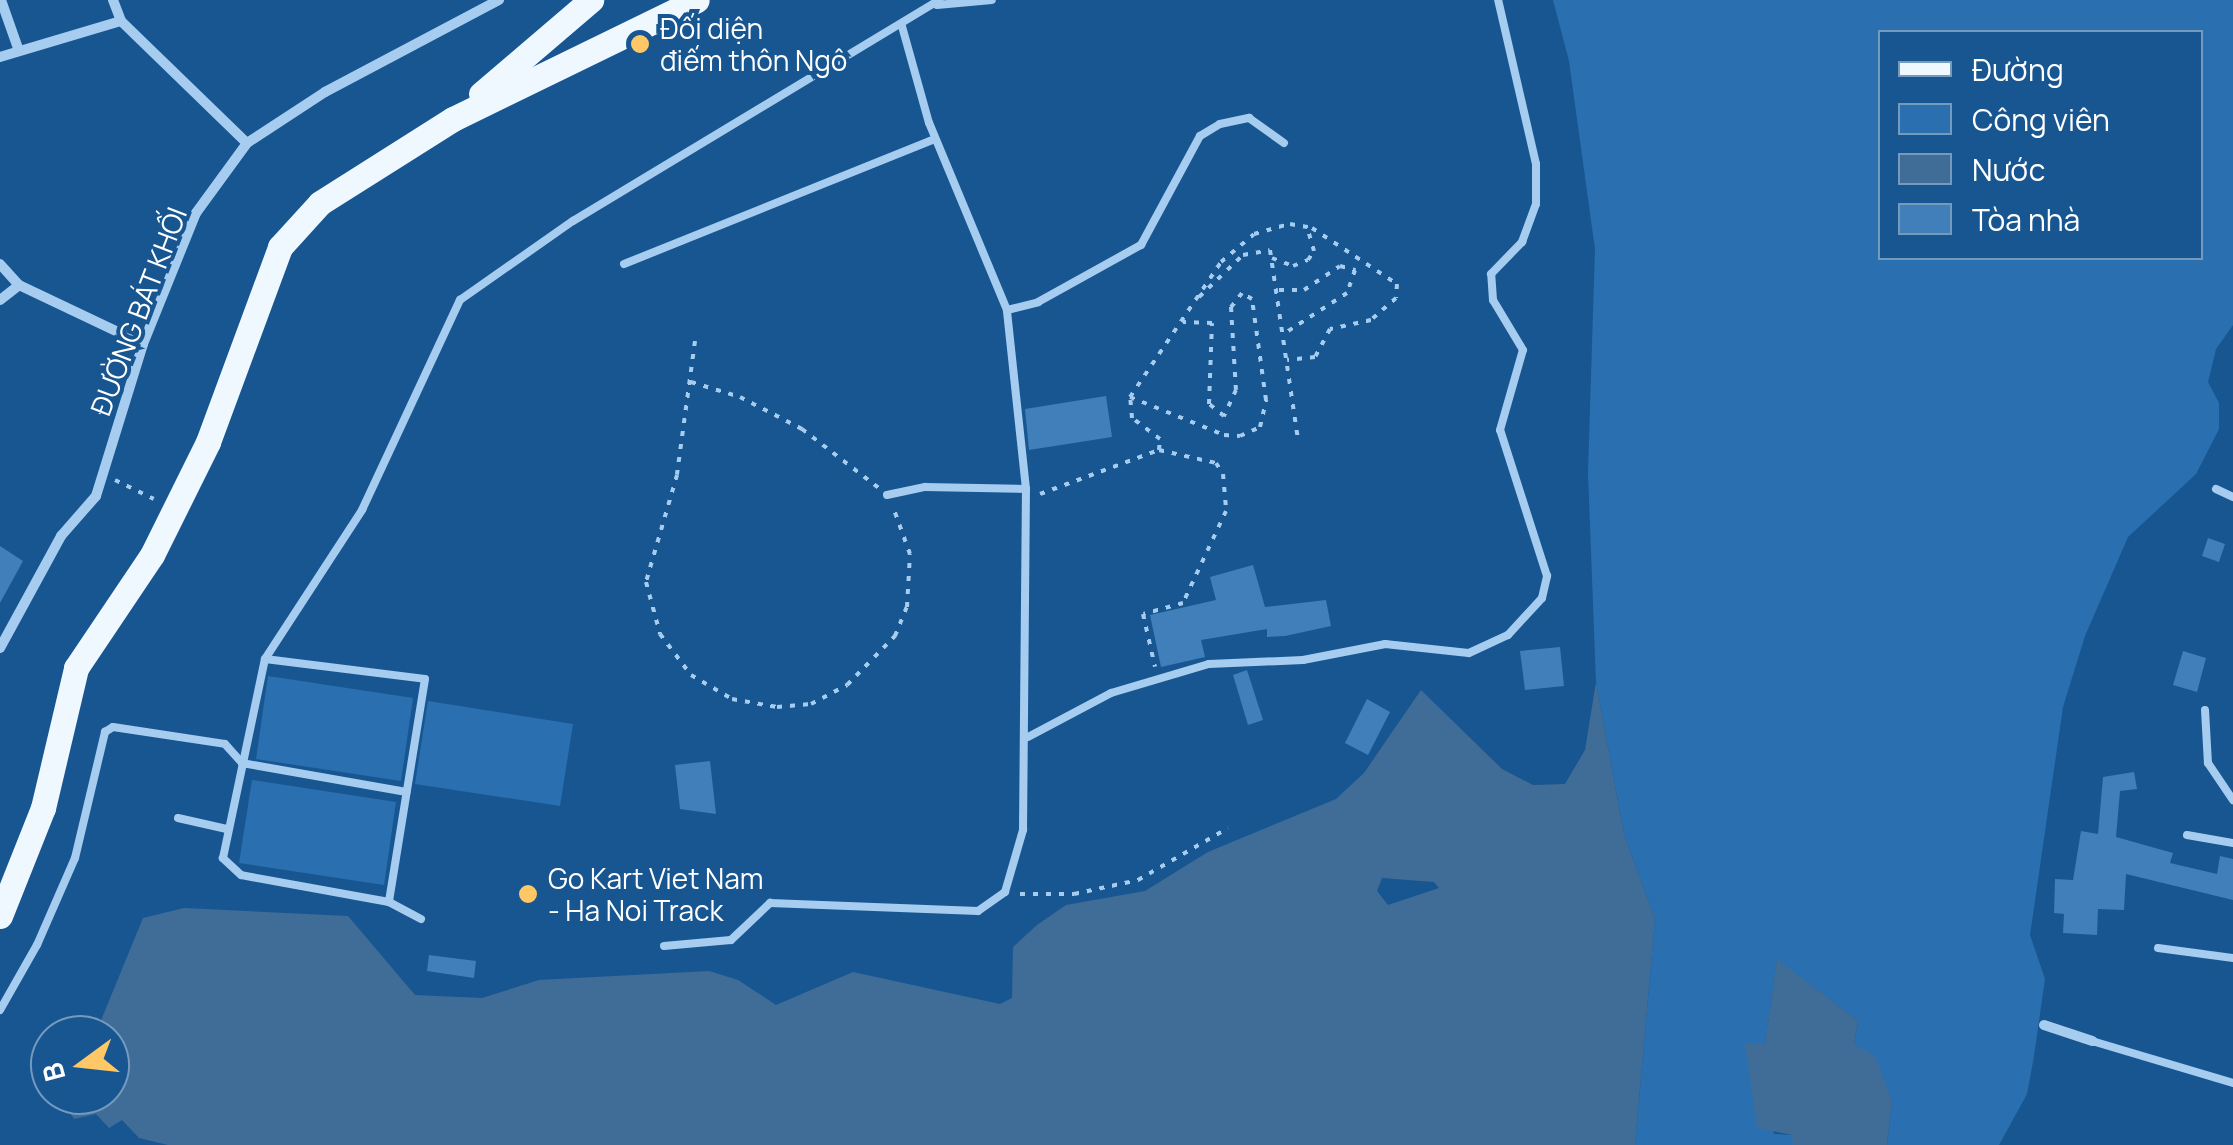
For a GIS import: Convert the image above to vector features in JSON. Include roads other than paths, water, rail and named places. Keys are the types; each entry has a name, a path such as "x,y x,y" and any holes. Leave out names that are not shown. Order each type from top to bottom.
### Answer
{"main road":[{"path":"453,118 591,0"},
{"path":"0,916 43,808 76,668 152,555 208,442 280,247 320,203 453,118 697,0"}],"street":[{"path":"1,0 19,51"},
{"path":"113,0 121,21 247,142"},
{"name":"ĐƯỜNG BÁT KHỐI","path":"0,648 60,536 96,496 143,344 196,213 247,142 325,92 498,0"},
{"path":"0,58 121,21"},
{"path":"0,264 19,286 143,344"},
{"path":"0,300 19,286"},
{"path":"2044,1025 2092,1041"}],"lane":[{"path":"421,918 388,902 241,875 223,858 266,659 362,510 460,300 573,221 936,2 992,0"},
{"path":"1028,737 1111,693 1210,664 1303,660 1384,644 1469,653 1508,636 1542,598 1548,576 1500,430 1523,350 1493,300 1491,274 1522,242 1536,204 1536,164 1498,0"},
{"path":"664,946 732,940 770,903 978,911 1005,892 1023,830 1028,737 1022,587 1026,489 1007,310 935,139 902,26"},
{"path":"1007,310 1038,302 1141,244 1200,136 1220,124 1249,118 1284,143"},
{"path":"624,264 935,139"},
{"path":"888,495 924,488 1026,489"},
{"path":"2216,489 2233,497"},
{"path":"266,659 424,679 388,902"},
{"path":"2204,710 2208,762 2233,800"},
{"path":"0,1010 38,946 75,858 104,732 113,727 225,744 242,763 406,792"},
{"path":"178,818 227,829"},
{"path":"2187,836 2233,843"},
{"path":"2158,948 2233,958"},
{"path":"2092,1041 2233,1083"}],"water":[{"path":"1596,682 1624,834 1655,919 1635,1145 168,1145 139,1138 122,1120 109,1128 97,1115 130,1115 130,1015 103,1015 143,918 184,908 348,916 415,995 482,998 539,980 709,971 738,980 776,1005 853,972 1000,1004 1012,998 1013,947 1037,925 1066,905 1145,891 1208,852 1336,799 1364,773 1421,690 1502,769 1533,785 1565,784 1585,750","holes":["1382,878 1434,882 1439,888 1388,905 1377,891"]},
{"path":"1777,959 1858,1021 1854,1044 1875,1056 1892,1101 1887,1145 1793,1145 1792,1135 1757,1128 1745,1043 1765,1044"}],"place":[{"name":"Đối diện điếm thôn Ngô","path":"640,44"},
{"name":"Go Kart Viet Nam - Ha Noi Track","path":"528,894"}]}
